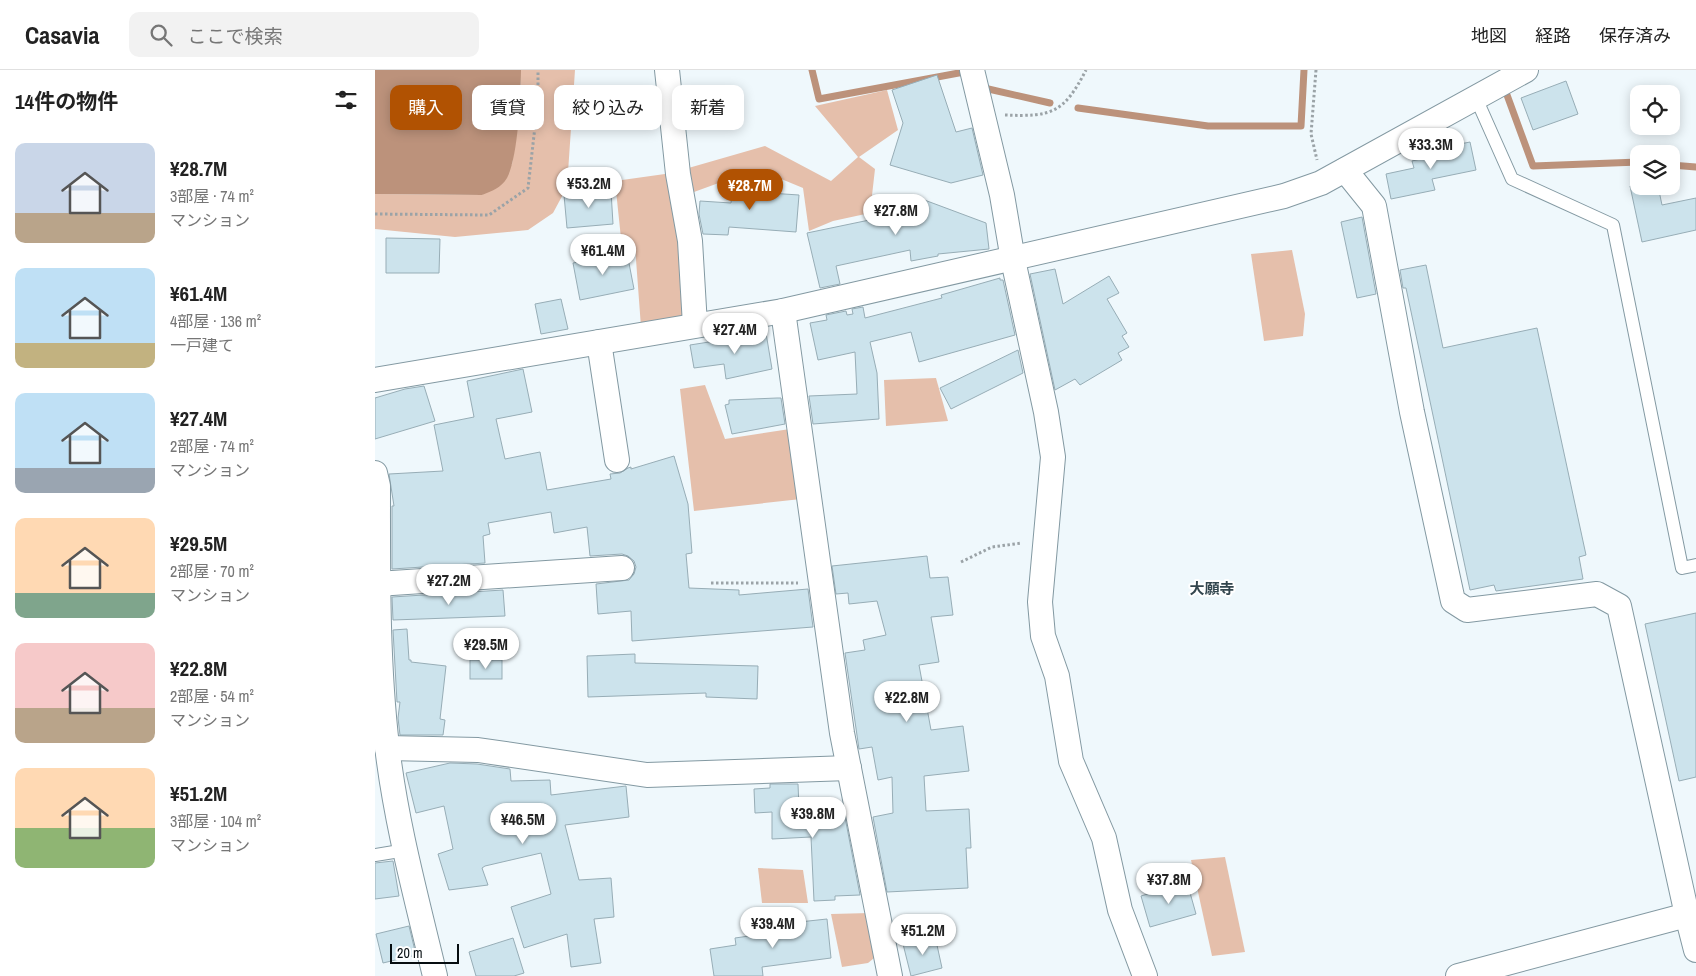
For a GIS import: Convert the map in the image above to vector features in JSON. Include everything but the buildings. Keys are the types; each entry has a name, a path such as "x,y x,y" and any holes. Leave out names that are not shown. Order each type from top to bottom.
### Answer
{"street":[{"path":"667,70 678,174 690,241 695,325"},
{"path":"972,70 1002,195 1013,260 1046,412 1053,457 1040,602 1043,636 1057,676 1071,761 1104,838 1120,910 1145,976"},
{"path":"375,380 783,311 1013,260 1284,196 1321,183 1526,70"},
{"path":"1345,170 1374,206 1412,412 1453,601 1467,610 1597,594 1619,606 1696,950"},
{"path":"783,311 842,733 890,976"},
{"path":"599,342 617,460"},
{"path":"375,473 379,486 377,584 379,668 387,748 405,850 435,976"},
{"path":"377,584 622,568"},
{"path":"387,748 478,750 647,775 849,768"},
{"path":"1458,976 1687,915"}],"lane":[{"path":"1477,98 1512,179 1613,225 1682,568 1696,565"},
{"path":"375,855 405,850"}],"path":[{"path":"375,214 489,215 528,188 538,100 538,70"},
{"path":"982,114 1035,116 1058,109 1078,85 1086,70"},
{"path":"1316,70 1311,134 1321,183"},
{"path":"961,562 992,547 1045,540"},
{"path":"711,583 821,583"}],"shaded area":[{"path":"375,70 521,70 520,85 472,85 472,130 517,130 511,169 502,184 482,195 375,194"},
{"path":"521,70 575,70 574,85 554,85 554,130 571,130 567,187 553,213 528,230 455,237 375,229 375,194 482,195 512,164 516,130 544,130 544,85 521,85"},
{"path":"887,90 898,130 859,157 875,169 870,213 833,221 809,231 803,188 757,169 694,192 685,169 765,146 831,181 858,157 815,106"},
{"path":"672,173 684,244 685,320 641,327 635,246 622,248 615,181"},
{"path":"1292,250 1305,314 1303,336 1264,341 1251,254"},
{"path":"936,378 948,421 886,426 884,380"},
{"path":"705,385 725,439 790,429 801,499 694,511 680,389"},
{"path":"1225,857 1245,952 1212,956 1191,860"},
{"path":"758,868 803,870 808,903 762,903"},
{"path":"870,913 879,954 868,963 842,967 831,914"}],"waterway":[{"path":"812,70 819,99 964,72"},
{"path":"1078,108 1208,126 1301,126 1304,70"},
{"path":"984,88 1050,103"},
{"path":"1507,95 1533,166 1630,162"},
{"path":"1680,166 1696,167"}],"district":[{"name":"大願寺","path":"1212,588"}]}
